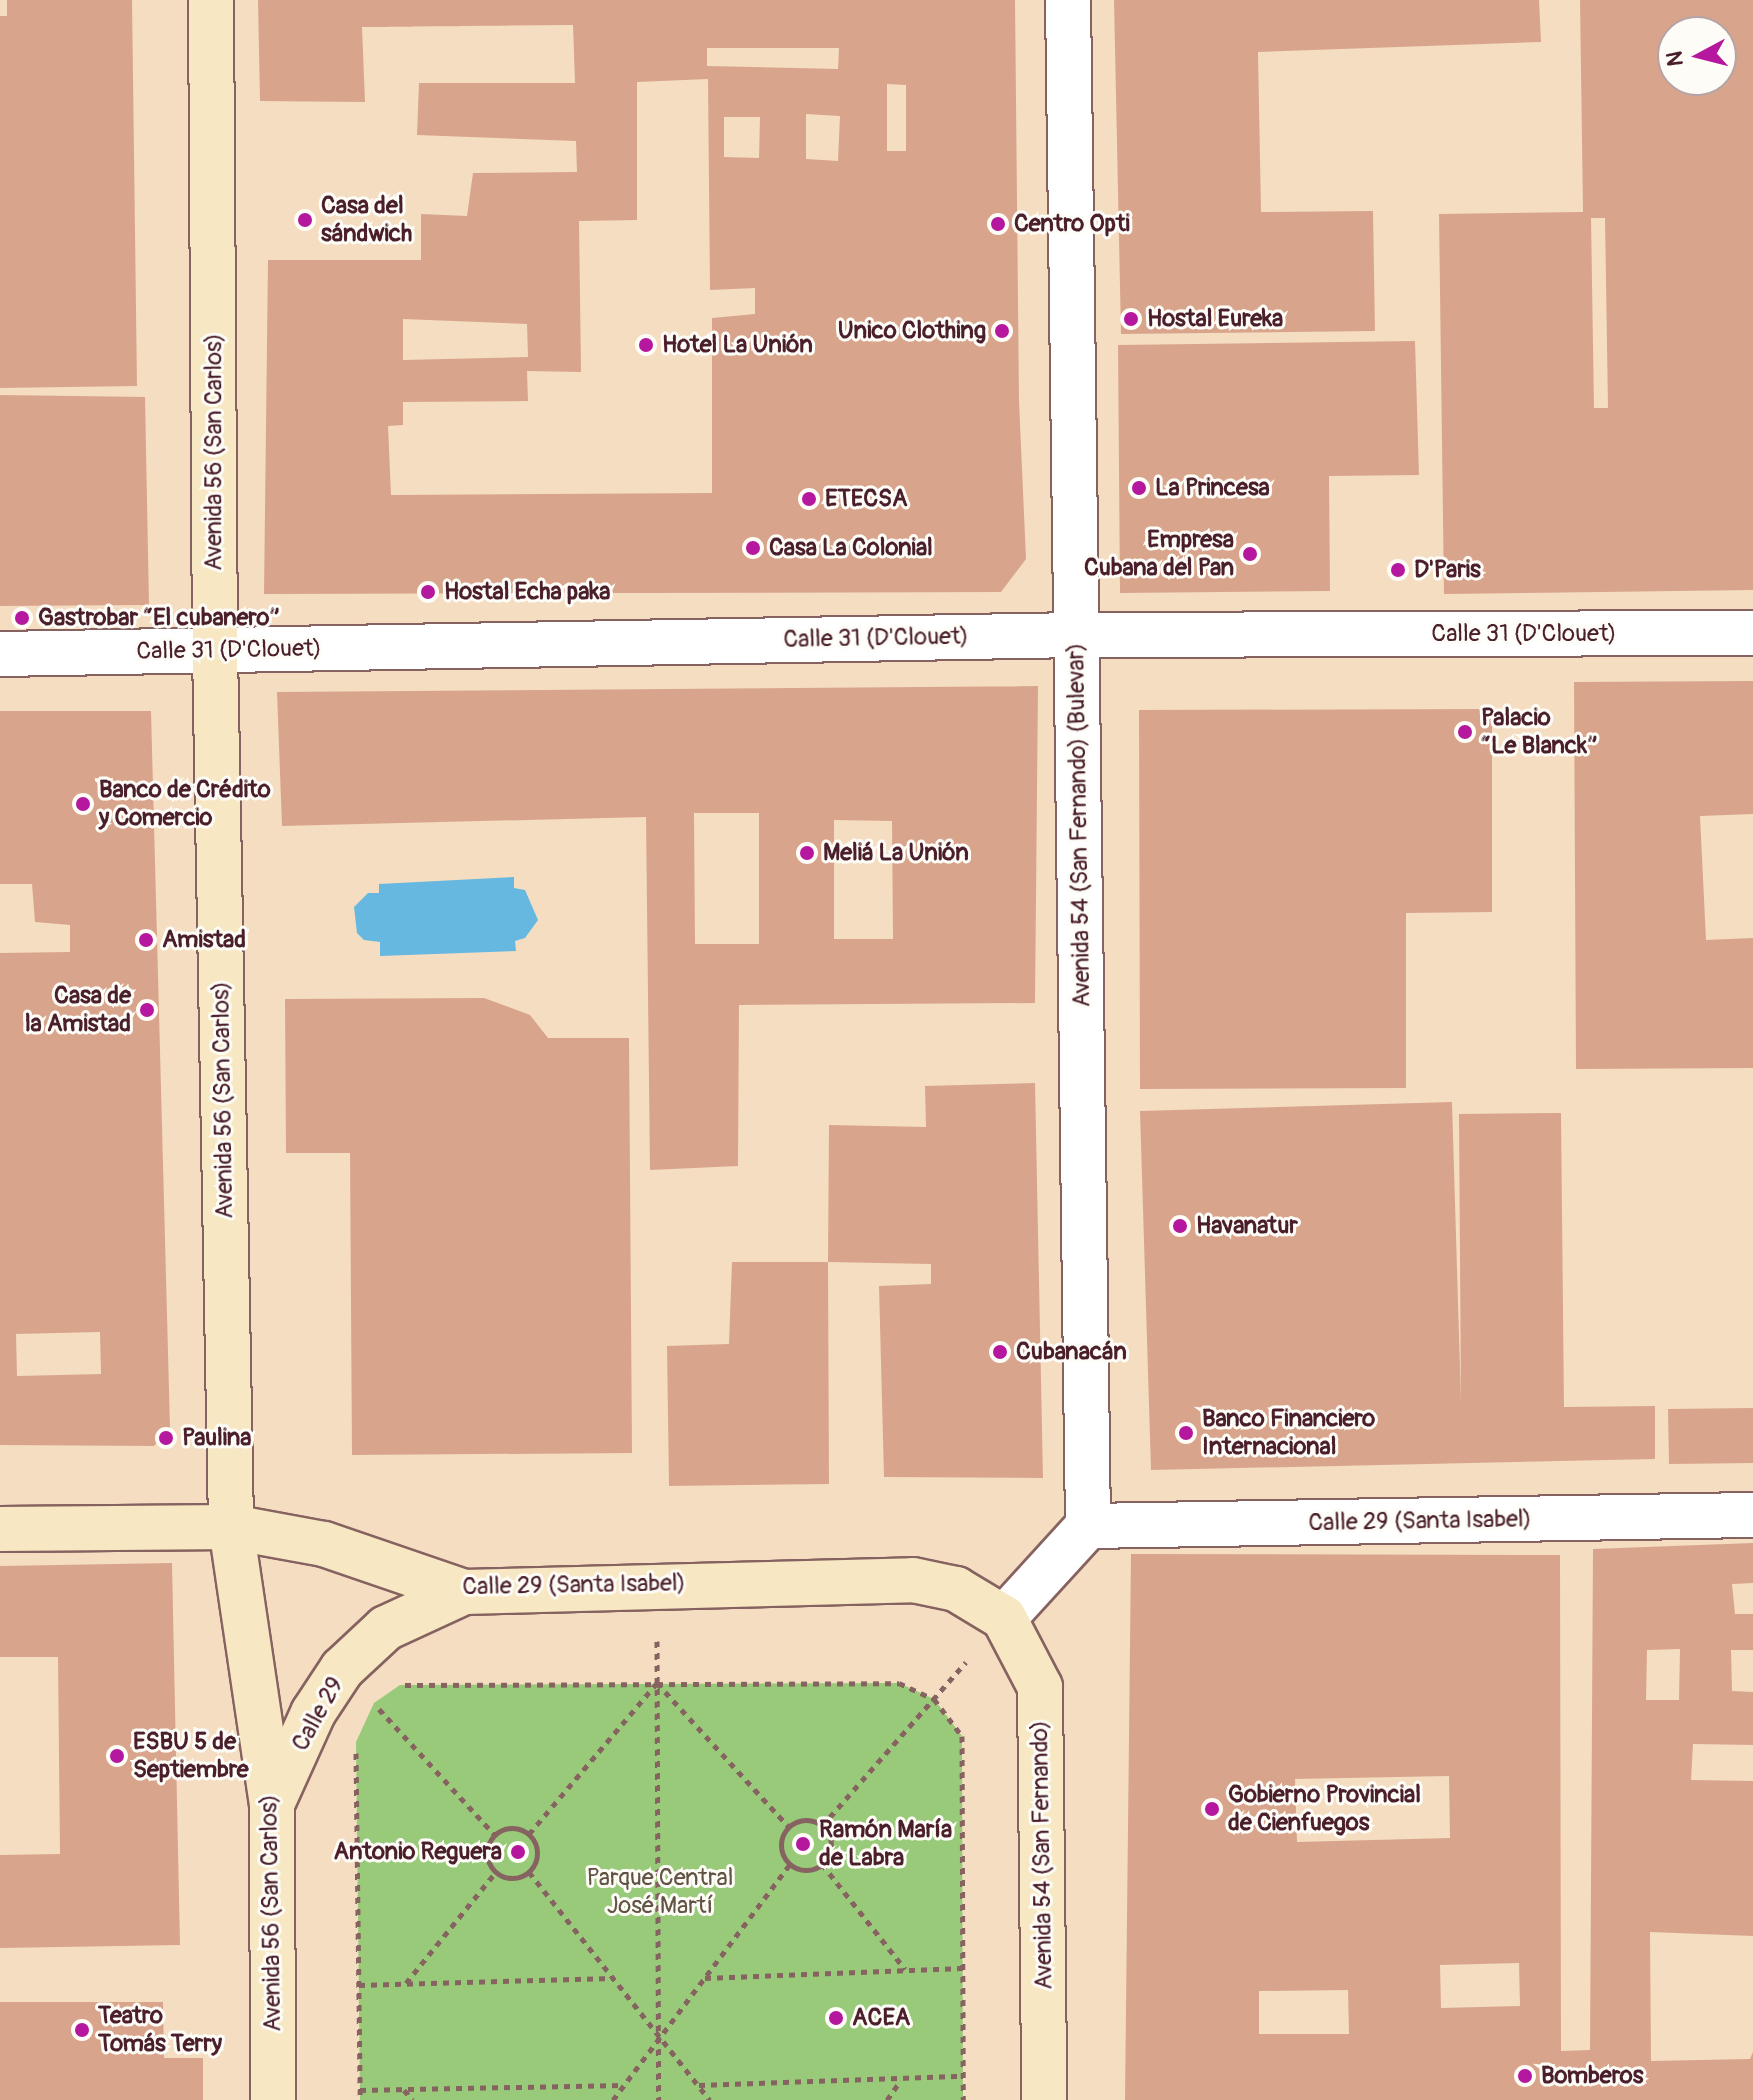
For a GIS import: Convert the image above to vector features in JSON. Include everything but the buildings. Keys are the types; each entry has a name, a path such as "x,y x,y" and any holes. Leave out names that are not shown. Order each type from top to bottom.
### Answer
{"main road":[{"name":"Avenida 56 (San Carlos)","path":"211,0 215,651 231,1527 272,1804 273,2100"},
{"name":"Calle 29 (Santa Isabel)","path":"0,1529 231,1527 324,1544 464,1592 656,1584 913,1580 956,1589 1004,1618"},
{"name":"Calle 29","path":"272,1804 313,1713 342,1669 386,1628 464,1592"},
{"name":"Avenida 54 (San Fernando)","path":"1004,1618 1040,1687 1044,2100"}],"street":[{"name":"Avenida 54 (San Fernando) (Bulevar)","path":"1068,0 1088,1526"},
{"name":"Calle 31 (D'Clouet)","path":"0,654 1076,635 1753,633"},
{"name":"Calle 29 (Santa Isabel)","path":"1088,1526 1753,1515"},
{"path":"1004,1618 1088,1526"}],"path":[{"path":"656,1584 659,2100"},
{"path":"822,1826 1004,1618"},
{"path":"342,1669 495,1835"},
{"path":"657,1683 789,1827"},
{"path":"529,1834 657,1683"},
{"path":"368,1716 374,1703 400,1685 899,1683 934,1699 962,1736 963,2100"},
{"path":"356,1742 360,2100"},
{"path":"802,1820 822,1826 831,1841 822,1864 810,1870 790,1864 781,1850 789,1827 802,1820"},
{"path":"509,1828 529,1834 536,1848 529,1872 516,1877 496,1872 488,1857 495,1835 509,1828"},
{"path":"613,2100 790,1864"},
{"path":"822,1864 906,1970"},
{"path":"405,1983 496,1872"},
{"path":"529,1872 710,2100"},
{"path":"704,1978 963,1968"},
{"path":"359,1985 614,1978"},
{"path":"698,2085 963,2076"},
{"path":"887,2100 902,2079"},
{"path":"360,2090 624,2085"},
{"path":"404,2090 413,2100"}],"green space":[{"name":"Parque Central José Martí","path":"899,1683 934,1699 962,1736 963,2100 360,2100 356,1742 374,1703 400,1685"}],"water":[{"path":"514,877 514,888 525,890 538,920 525,938 515,941 516,951 380,956 380,942 364,940 357,933 354,907 368,893 379,893 379,884"}],"place":[{"name":"Casa del sándwich","path":"305,220"},
{"name":"Centro Opti","path":"998,224"},
{"name":"Hostal Eureka","path":"1131,319"},
{"name":"Unico Clothing","path":"1002,331"},
{"name":"Hotel La Unión","path":"646,345"},
{"name":"La Princesa","path":"1139,488"},
{"name":"ETECSA","path":"809,499"},
{"name":"Casa La Colonial","path":"753,548"},
{"name":"Empresa Cubana del Pan","path":"1250,554"},
{"name":"D'Paris","path":"1398,570"},
{"name":"Hostal Echa paka","path":"428,592"},
{"name":"Gastrobar “El cubanero”","path":"22,618"},
{"name":"Palacio “Le Blanck”","path":"1465,732"},
{"name":"Banco de Crédito y Comercio","path":"83,804"},
{"name":"Meliá La Unión","path":"807,853"},
{"name":"Amistad","path":"146,940"},
{"name":"Casa de la Amistad","path":"147,1010"},
{"name":"Havanatur","path":"1180,1226"},
{"name":"Cubanacán","path":"1000,1352"},
{"name":"Banco Financiero Internacional","path":"1186,1433"},
{"name":"Paulina","path":"166,1438"},
{"name":"ESBU 5 de Septiembre","path":"117,1756"},
{"name":"Gobierno Provincial de Cienfuegos","path":"1212,1809"},
{"name":"Ramón María de Labra","path":"803,1844"},
{"name":"Antonio Reguera","path":"518,1852"},
{"name":"ACEA","path":"836,2018"},
{"name":"Teatro Tomás Terry","path":"82,2030"},
{"name":"Bomberos","path":"1525,2076"}]}
